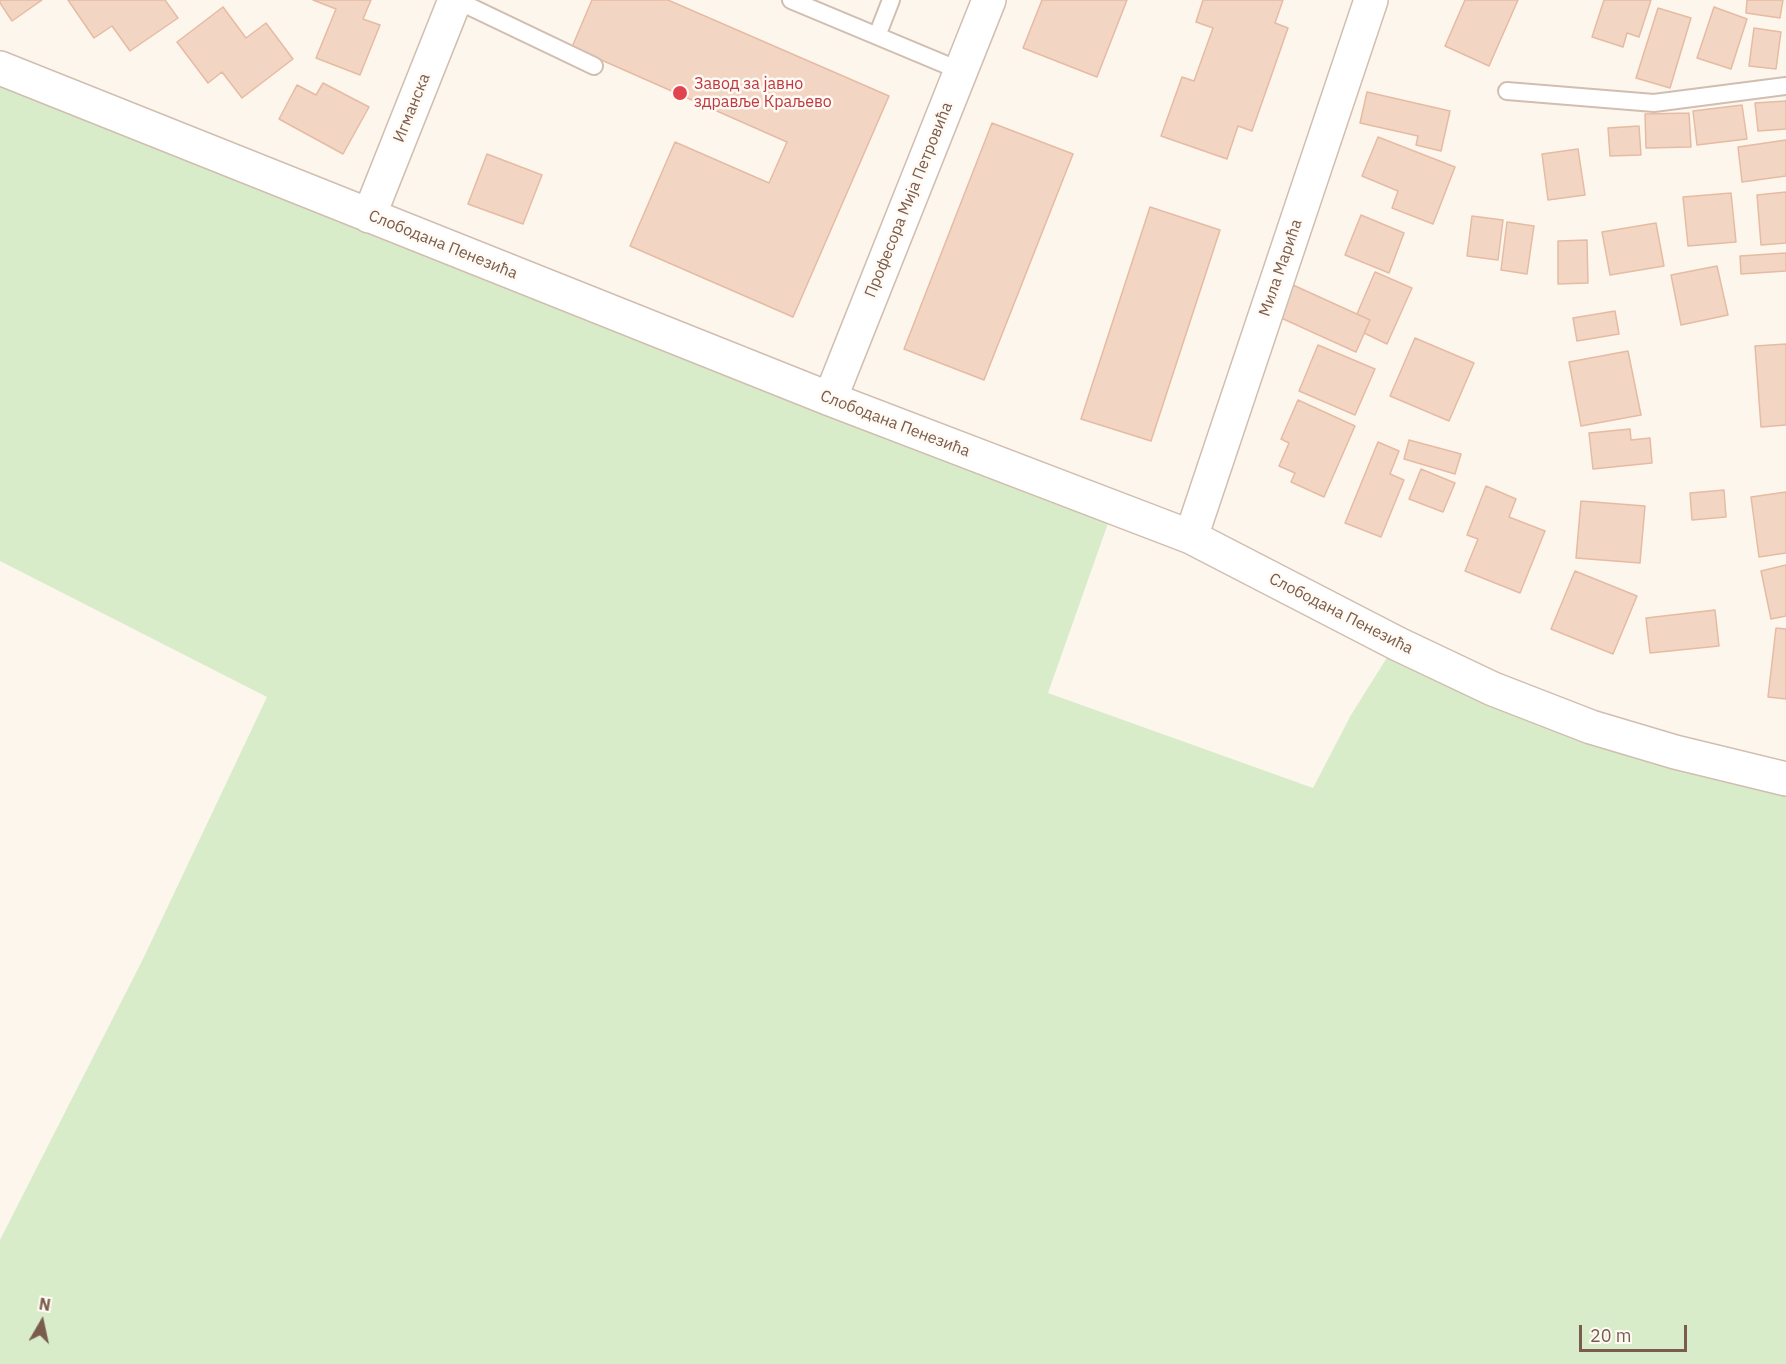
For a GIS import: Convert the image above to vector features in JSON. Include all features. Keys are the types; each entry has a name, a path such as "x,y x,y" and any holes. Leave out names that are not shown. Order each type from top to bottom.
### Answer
{"street":[{"name":"Игманска","path":"369,216 455,0"},
{"name":"Професора Мија Петровића","path":"830,399 989,0"},
{"name":"Мила Марића","path":"1191,537 1371,0"},
{"name":"Слободана Пенезића","path":"0,68 830,399 1191,537 1398,644 1493,689 1591,727 1675,752 1786,779"}],"lane":[{"path":"455,0 594,66"},
{"path":"791,0 961,71"},
{"path":"877,36 891,0"},
{"path":"1507,91 1654,103 1786,86"}],"green space":[{"path":"0,54 1118,495 1048,693 1313,788 1351,715 1403,632 1495,676 1593,713 1786,765 1786,1364 0,1364 0,1240 143,959 267,697 0,561"}],"building":[{"path":"0,0 42,0 12,21"},
{"path":"68,0 165,0 178,18 130,51 112,26 94,38"},
{"path":"313,0 371,0 363,19 380,25 360,75 316,58 336,9"},
{"path":"592,0 668,0 889,96 793,317 630,246 675,142 769,183 787,142 572,47"},
{"path":"1042,0 1127,0 1097,77 1023,48"},
{"path":"1203,0 1283,0 1275,23 1288,28 1252,131 1238,126 1227,159 1161,136 1182,77 1194,81 1213,28 1196,22"},
{"path":"1465,0 1518,0 1489,66 1445,46"},
{"path":"1604,0 1651,0 1639,37 1627,33 1623,47 1592,37"},
{"path":"1747,0 1783,0 1780,18 1746,13"},
{"path":"223,7 246,38 266,23 293,59 242,98 222,72 208,83 177,42"},
{"path":"1714,7 1747,19 1731,69 1697,58"},
{"path":"1658,8 1691,18 1670,88 1636,78"},
{"path":"1754,28 1781,32 1776,69 1749,66"},
{"path":"323,83 369,107 343,154 279,119 297,85 316,95"},
{"path":"1367,92 1450,111 1441,151 1416,145 1418,136 1360,123"},
{"path":"1786,101 1786,129 1758,131 1755,103"},
{"path":"1742,105 1747,139 1697,145 1693,111"},
{"path":"1689,113 1691,147 1646,148 1645,114"},
{"path":"992,123 1073,154 984,380 904,349"},
{"path":"1639,126 1641,155 1610,156 1608,128"},
{"path":"1378,137 1455,167 1433,224 1392,208 1398,191 1362,176"},
{"path":"1786,140 1786,176 1742,182 1738,147"},
{"path":"1578,149 1585,195 1548,200 1542,154"},
{"path":"487,154 542,175 523,224 468,204"},
{"path":"1786,192 1786,243 1761,245 1757,195"},
{"path":"1731,193 1736,242 1688,246 1683,197"},
{"path":"1150,207 1220,230 1151,441 1081,419"},
{"path":"1361,215 1404,233 1389,273 1345,255"},
{"path":"1472,216 1503,220 1498,260 1467,256"},
{"path":"1507,222 1534,226 1527,274 1501,270"},
{"path":"1656,223 1664,266 1610,275 1602,232"},
{"path":"1587,240 1588,283 1558,284 1558,241"},
{"path":"1786,253 1786,271 1741,274 1740,256"},
{"path":"1717,266 1728,315 1681,325 1671,275"},
{"path":"1375,272 1412,288 1387,344 1364,333 1370,320 1357,314"},
{"path":"1293,285 1370,320 1356,352 1279,317"},
{"path":"1615,311 1619,334 1577,341 1573,318"},
{"path":"1415,338 1474,363 1449,421 1390,396"},
{"path":"1786,344 1786,425 1761,427 1755,346"},
{"path":"1318,345 1375,369 1355,415 1299,391"},
{"path":"1628,351 1641,415 1581,426 1569,362"},
{"path":"1298,400 1355,426 1324,497 1291,482 1295,473 1279,466 1289,443 1281,439"},
{"path":"1630,429 1631,440 1650,438 1652,463 1593,469 1589,433"},
{"path":"1409,440 1461,454 1455,474 1404,459"},
{"path":"1378,442 1399,451 1390,474 1404,480 1381,537 1345,523"},
{"path":"1421,469 1455,483 1443,512 1409,499"},
{"path":"1486,486 1516,499 1509,517 1545,531 1520,593 1465,571 1478,539 1467,535"},
{"path":"1724,490 1726,517 1692,520 1690,493"},
{"path":"1786,492 1786,553 1759,557 1751,497"},
{"path":"1581,501 1645,506 1640,563 1576,558"},
{"path":"1786,565 1786,616 1771,619 1761,571"},
{"path":"1575,571 1637,596 1613,654 1551,629"},
{"path":"1715,610 1719,646 1650,653 1646,618"},
{"path":"1776,628 1786,629 1786,699 1768,697"}],"place":[{"name":"Завод за јавно здравље Краљево","path":"680,93"}]}
